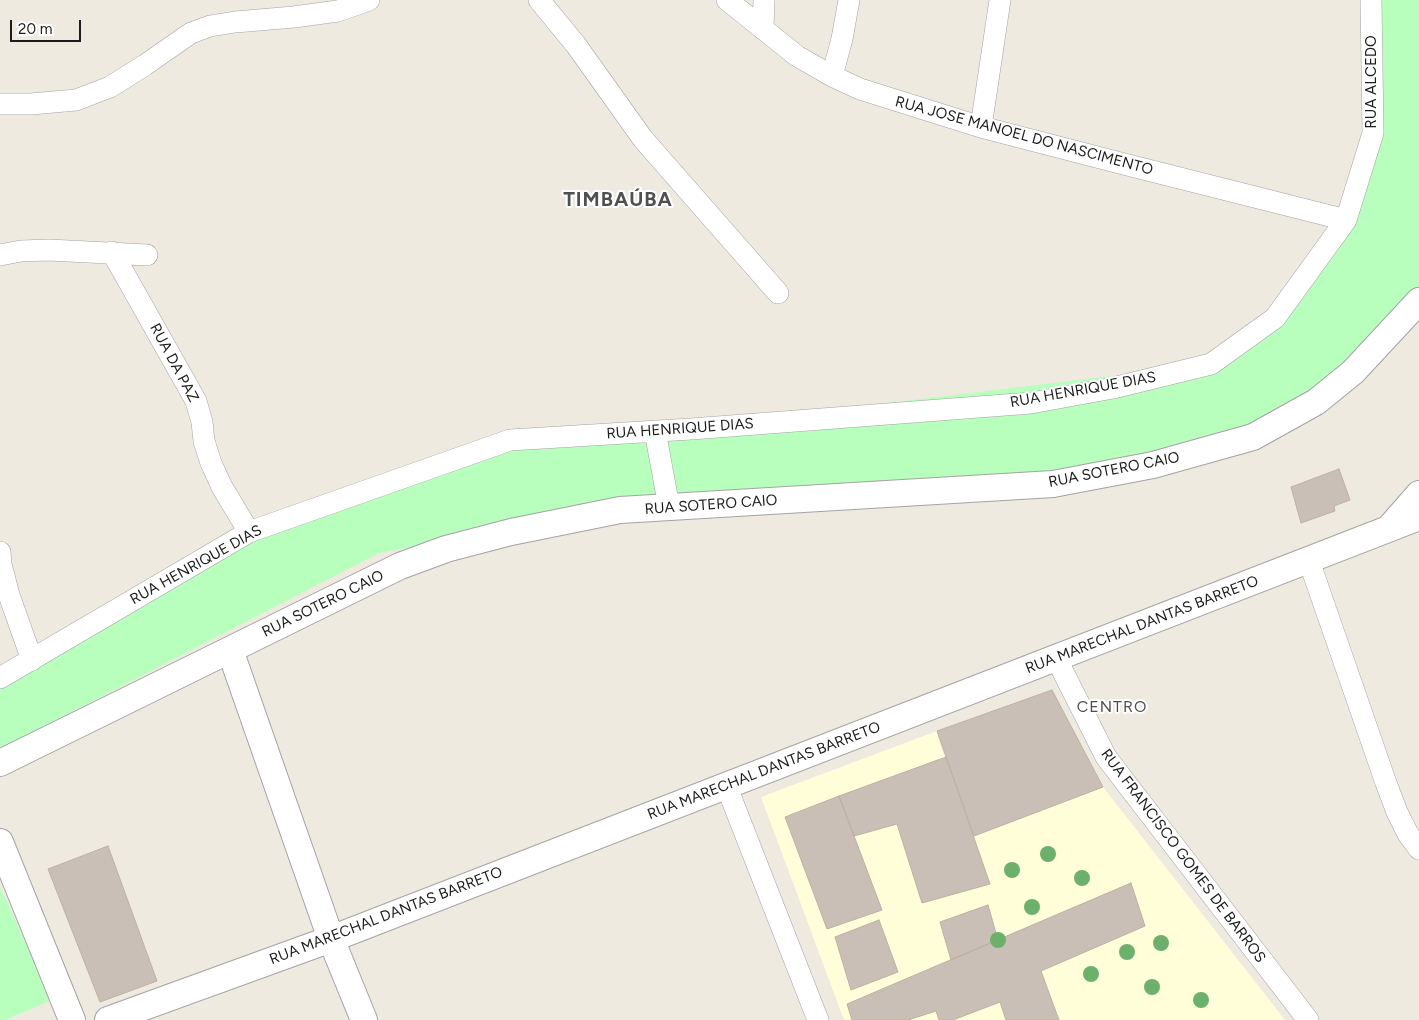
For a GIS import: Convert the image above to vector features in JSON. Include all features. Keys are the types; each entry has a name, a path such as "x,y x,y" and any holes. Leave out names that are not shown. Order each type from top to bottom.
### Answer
{"street":[{"path":"0,104 31,104 76,100 110,86 145,65 191,33 210,26 338,11 369,0"},
{"path":"539,0 576,45 642,139 778,294"},
{"name":"RUA JOSE MANOEL DO NASCIMENTO","path":"727,0 797,56 860,89 981,126 1346,220"},
{"path":"763,29 764,0"},
{"path":"832,76 850,0"},
{"path":"981,126 1000,0"},
{"name":"RUA ALCEDO","path":"1346,220 1373,133 1371,0"},
{"name":"RUA HENRIQUE DIAS","path":"0,678 249,532 510,440 1031,403 1113,388 1211,364 1275,318 1346,220"},
{"path":"0,255 21,251 49,250 147,254"},
{"name":"RUA DA PAZ","path":"112,252 196,401 202,422 204,441 211,463 222,487 249,532"},
{"name":"RUA SOTERO CAIO","path":"0,763 400,566 446,549 511,532 620,510 1053,484 1153,465 1253,437 1316,402 1353,372 1419,301"},
{"path":"655,431 669,507"},
{"path":"1389,528 1419,494"},
{"name":"RUA MARECHAL DANTAS BARRETO","path":"108,1020 331,939 1419,517"},
{"path":"0,552 9,595 32,660"},
{"path":"1309,561 1386,783 1397,812 1414,842"},
{"path":"230,650 331,939 364,1020"},
{"name":"RUA FRANCISCO GOMES DE BARROS","path":"1056,658 1106,757 1308,1020"},
{"path":"726,786 818,1020"},
{"path":"0,842 72,1020"}],"shaded area":[{"path":"937,731 974,836 1103,787 1285,1020 844,1020 761,797"}],"green space":[{"path":"1370,0 1419,0 1419,301 1316,402 1153,465 620,510 379,553 0,749 0,679 249,532 510,440 655,431 1211,364 1275,318 1346,220 1373,133"},
{"path":"0,887 52,1000 5,1020 0,1020"}],"building":[{"path":"1339,469 1350,500 1334,506 1335,511 1301,523 1291,487"},
{"path":"1052,690 1103,787 974,836 937,731"},
{"path":"946,757 990,884 922,903 897,824 854,836 839,796"},
{"path":"839,796 882,910 827,929 785,817"},
{"path":"108,846 157,981 100,1002 48,869"},
{"path":"1131,883 1145,926 1041,971 1059,1020 1006,1020 1000,1002 953,1020 939,1020 936,1011 908,1020 852,1020 847,1004"},
{"path":"988,905 998,940 951,960 940,922"},
{"path":"879,920 898,972 851,990 835,937"}],"district":[{"name":"TIMBAÚBA","path":"618,200"},
{"name":"CENTRO","path":"1112,707"}]}
